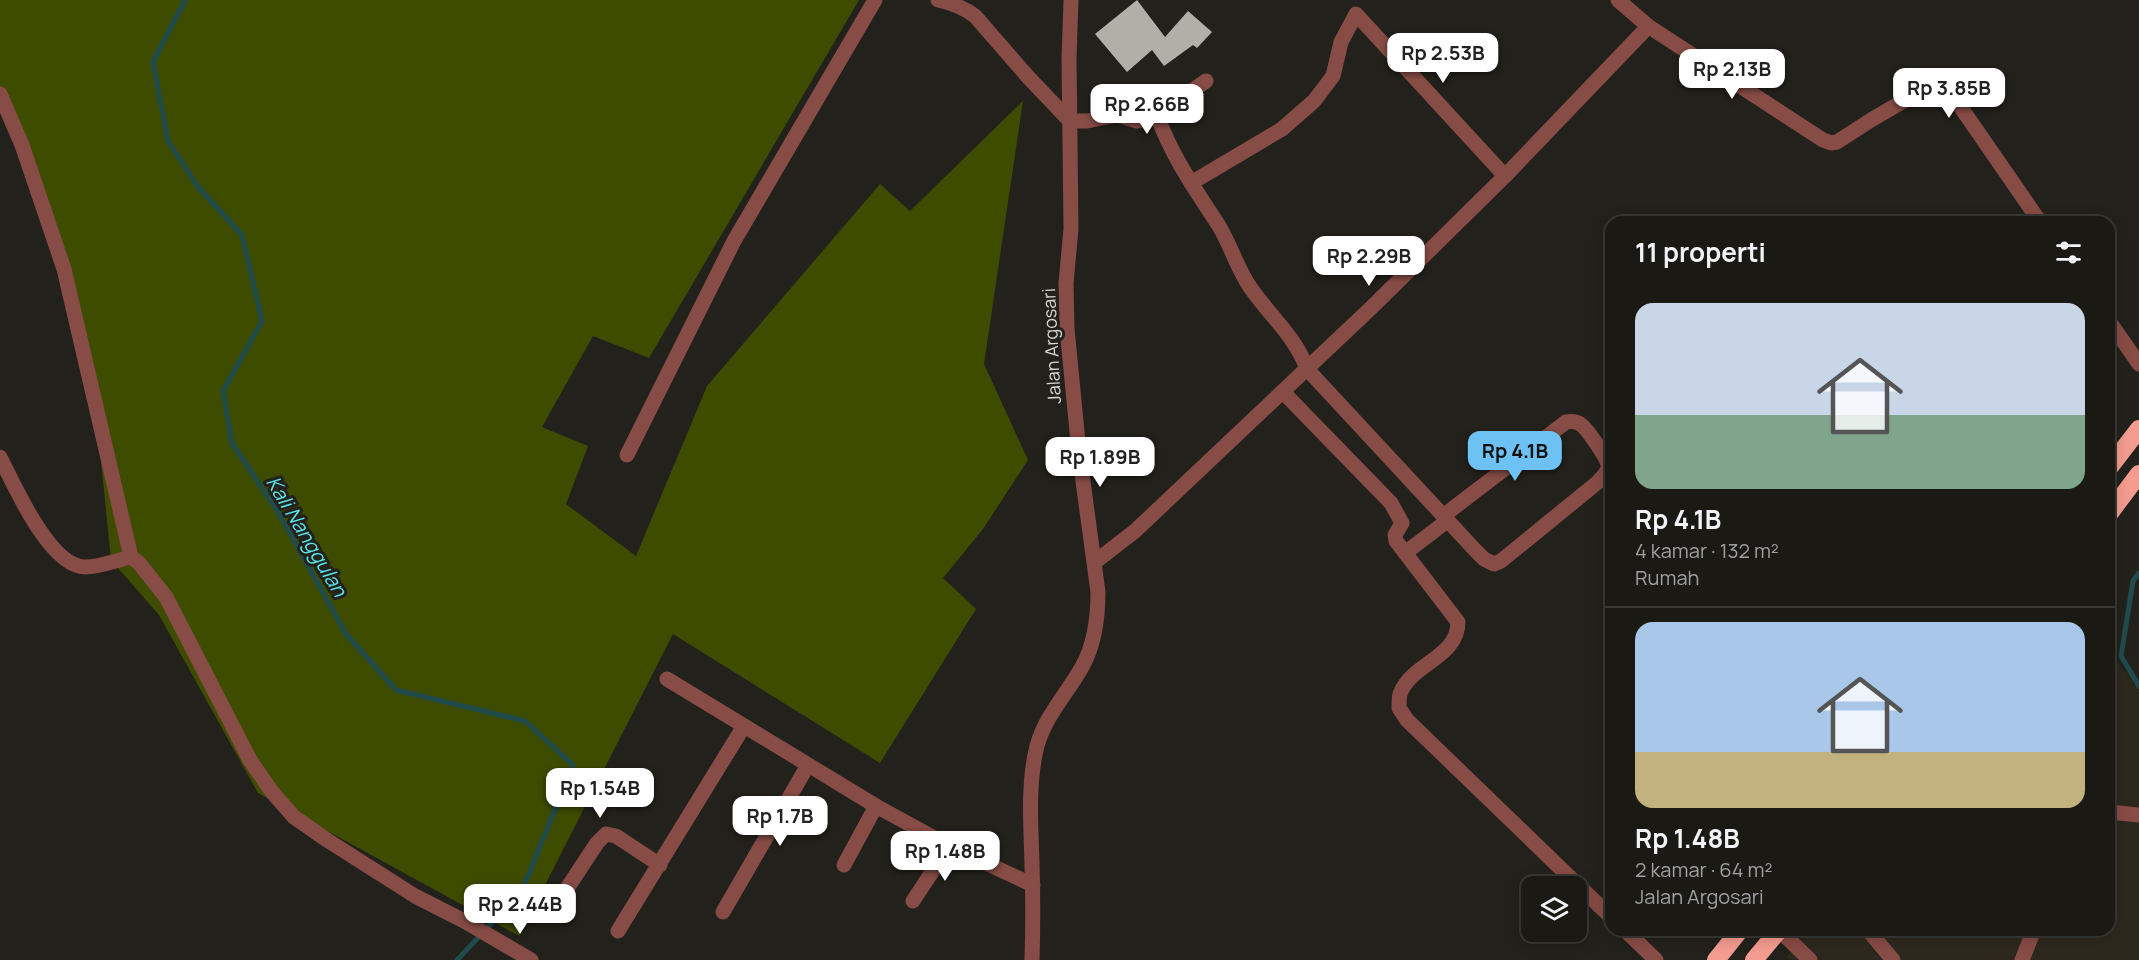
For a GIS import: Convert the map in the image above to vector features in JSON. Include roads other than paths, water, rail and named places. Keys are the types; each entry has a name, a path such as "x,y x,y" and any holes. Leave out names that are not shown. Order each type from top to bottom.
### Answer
{"highway":[{"path":"2115,460 2139,429"},
{"path":"2115,506 2139,474"},
{"path":"1716,960 1735,936"},
{"path":"1754,960 1774,936"}],"street":[{"path":"627,455 734,241 875,0"},
{"path":"938,0 951,2 975,16 1070,121 1087,121 1117,115 1137,121 1157,115 1206,81"},
{"name":"Jalan Argosari","path":"1032,960 1031,796 1035,754 1042,729 1083,665 1093,642 1098,603 1095,562 1080,462 1067,329 1066,283 1071,229 1069,58 1071,0"},
{"path":"1618,0 1648,26 1831,143 1926,88 1940,89 1953,96 2036,216"},
{"path":"1191,183 1282,129 1314,101 1333,76 1341,42 1356,14 1505,176"},
{"path":"1095,562 1134,531 1307,369 1505,176 1648,26"},
{"path":"0,94 22,145 64,269 131,557 147,572 175,612 250,760 272,792 294,817 415,896 466,922 531,960"},
{"path":"1157,115 1170,148 1220,228 1238,269 1300,350 1307,369 1484,559 1496,564 1598,482 1605,473"},
{"path":"2115,330 2139,364"},
{"path":"1283,392 1391,503 1402,523 1395,535 1396,541 1458,622 1458,634 1448,647 1411,679 1400,693 1399,708 1407,720 1605,911"},
{"path":"1405,553 1445,518 1566,422 1577,422 1583,426 1605,458"},
{"path":"0,457 26,510 38,528 66,560 85,567 131,557"},
{"path":"667,680 876,806 949,846 1033,885"},
{"path":"618,931 744,726"},
{"path":"723,912 808,765"},
{"path":"844,865 876,806"},
{"path":"2115,813 2139,815"},
{"path":"566,890 597,843 606,834 616,836 660,865"},
{"path":"913,901 949,846"},
{"path":"1631,936 1656,960"},
{"path":"1785,936 1810,960"},
{"path":"1873,936 1893,960"},
{"path":"2022,960 2032,936"}],"waterway":[{"name":"Kali Nanggulan","path":"185,0 153,62 168,141 198,187 242,235 262,321 223,391 232,443 278,512 346,634 396,690 525,721 573,765 522,891 457,960"},
{"path":"2139,573 2133,581 2121,656 2139,686"}]}
